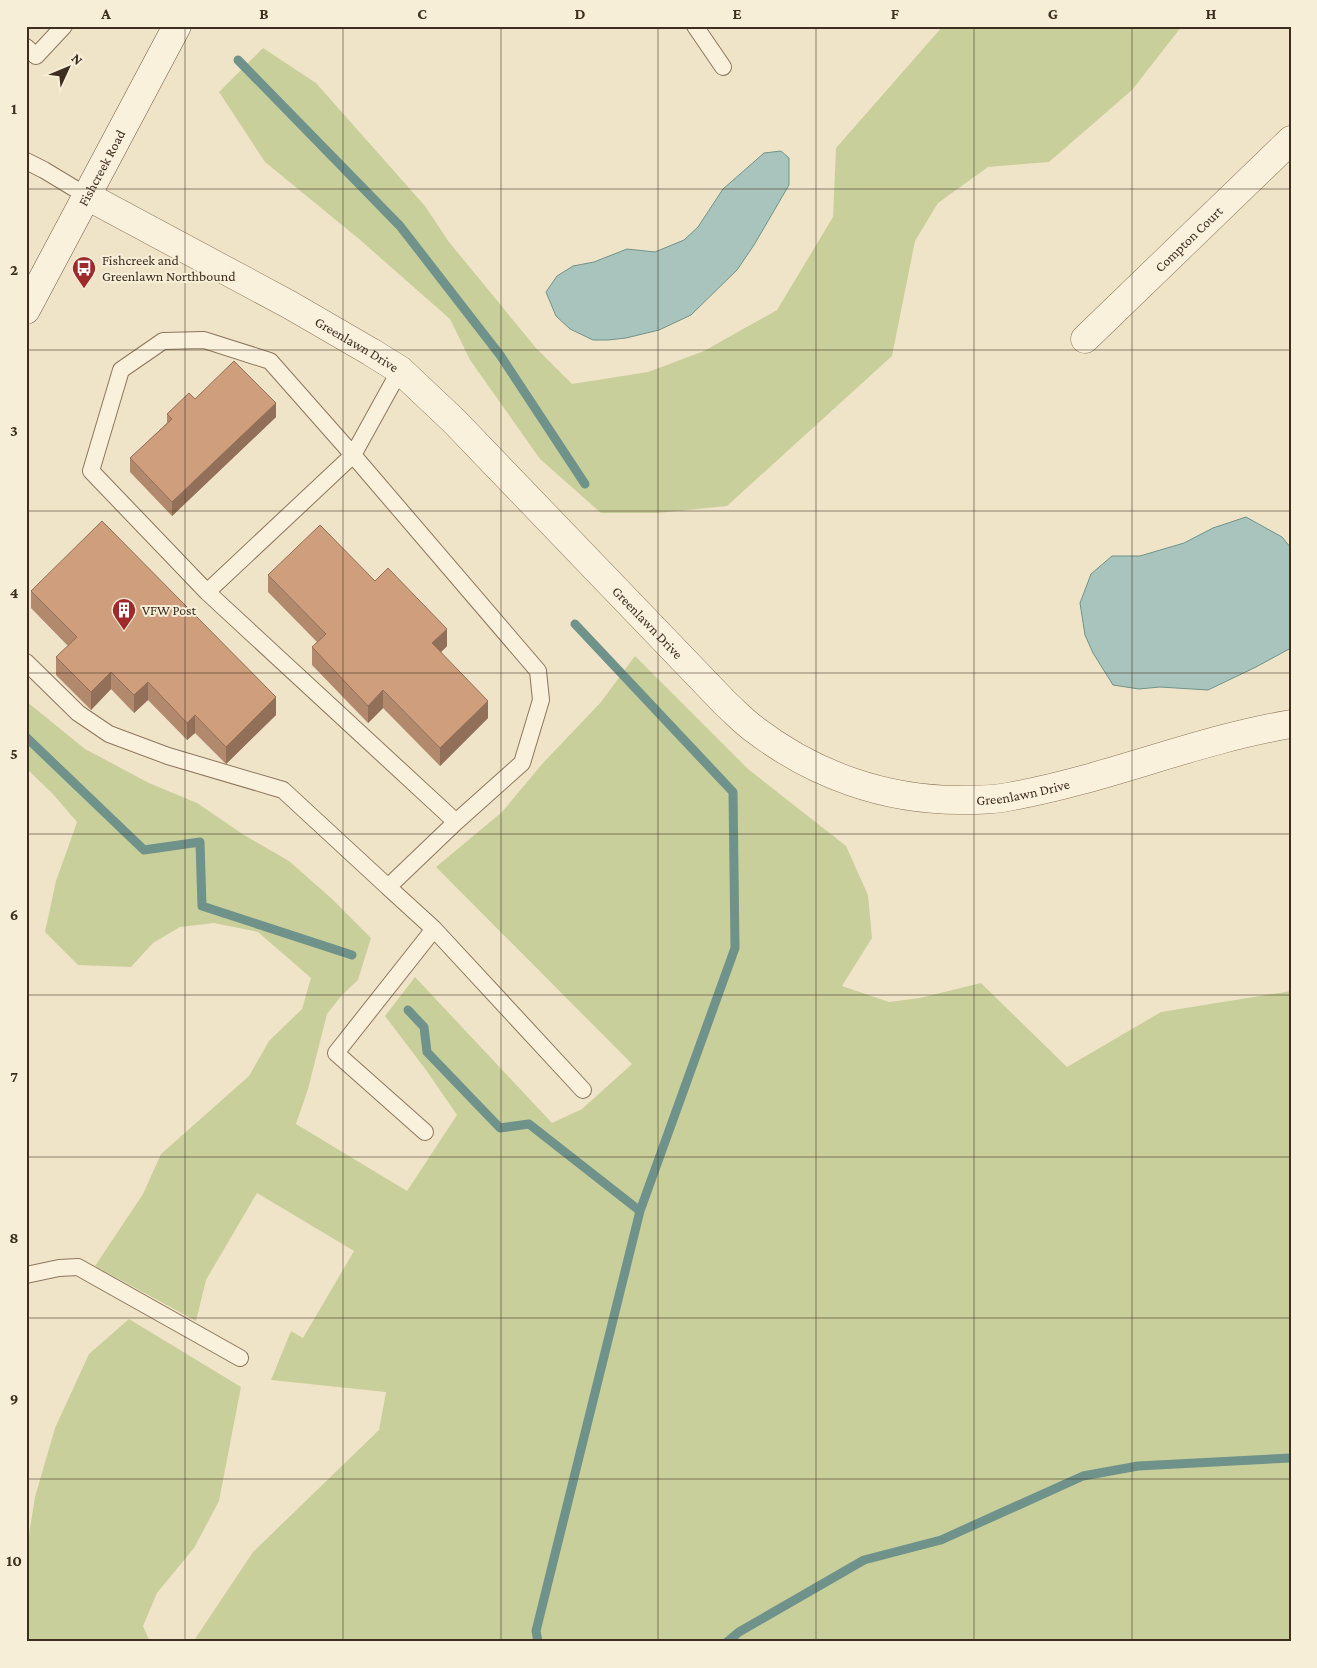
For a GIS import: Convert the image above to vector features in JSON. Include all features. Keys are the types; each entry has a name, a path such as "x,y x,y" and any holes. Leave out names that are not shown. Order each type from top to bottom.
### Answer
{"street":[{"name":"Fishcreek Road","path":"26,310 177,26"},
{"name":"Compton Court","path":"1085,339 1291,140"},
{"name":"Greenlawn Drive","path":"87,196 299,310 400,370 461,428 726,704 753,729 786,752 824,772 862,787 902,796 938,800 1012,797 1048,789 1230,738 1291,724"}],"lane":[{"path":"26,47 36,56 64,26"},
{"path":"695,26 723,67"},
{"path":"26,161 87,196"},
{"path":"388,887 456,822 522,763 541,700 538,671 353,454 270,361 204,340 163,341 121,370 91,471 207,592 456,822"},
{"path":"207,592 353,454 400,370"},
{"path":"26,662 78,713 109,734 168,756 283,790 434,929 583,1090"},
{"path":"425,1132 336,1053 434,929"},
{"path":"26,1275 59,1268 78,1267 240,1358"}],"green space":[{"path":"943,26 1182,26 1132,90 1049,162 988,167 938,203 915,241 892,356 727,506 658,513 601,513 540,459 470,360 450,319 359,239 265,162 219,92 263,48 316,83 425,206 449,242 536,348 572,384 648,372 704,351 777,310 833,217 836,148"},
{"path":"635,656 748,769 846,846 868,895 872,938 842,986 889,1002 920,998 981,983 1067,1067 1161,1012 1291,991 1291,1642 193,1642 253,1552 379,1430 386,1392 271,1380 291,1331 303,1338 354,1251 257,1193 206,1280 196,1321 95,1266 143,1194 161,1154 249,1076 269,1041 302,1009 311,978 258,932 214,923 180,927 153,943 131,967 78,965 45,932 56,881 77,822 52,793 26,768 26,701 85,749 149,783 197,803 244,835 289,861 331,898 371,938 358,980 342,995 327,1014 308,1089 296,1124 407,1191 457,1115 385,1016 415,977 552,1123 582,1109 632,1064 436,867 502,812 543,763 601,702"},
{"path":"129,1319 241,1387 219,1501 194,1548 157,1593 143,1626 150,1642 29,1642 26,1638 26,1553 35,1497 55,1428 89,1354"}],"water":[{"path":"781,151 789,158 789,185 737,270 691,315 659,330 626,338 608,340 593,340 570,329 556,316 546,292 557,276 573,266 594,262 627,249 655,252 684,240 698,227 723,189 764,153"},
{"path":"1246,517 1282,537 1291,548 1291,648 1208,690 1160,687 1139,689 1113,685 1093,653 1085,635 1080,603 1091,574 1112,556 1140,556 1184,543 1213,528"}],"building":[{"path":"234,361 276,403 172,502 130,458 172,419 167,414 189,393 195,399"},
{"name":"VFW Post","path":"102,521 276,697 226,747 195,715 187,723 148,682 134,695 111,672 91,692 56,657 77,637 31,591"},
{"path":"320,525 375,581 388,568 447,629 432,643 488,701 440,748 383,690 368,706 312,647 326,634 268,575"}],"waterway":[{"path":"238,60 400,226 500,355 585,484"},
{"path":"538,1642 536,1631 640,1211 735,948 733,792 575,624"},
{"path":"26,737 144,850 200,842 202,906 352,955"},
{"path":"408,1010 424,1027 427,1052 500,1128 529,1124 640,1211"},
{"path":"727,1642 739,1632 864,1560 941,1540 1083,1476 1138,1466 1291,1458"}],"place":[{"name":"Fishcreek and Greenlawn Northbound","path":"84,289"},
{"name":"VFW Post","path":"124,631"}]}
